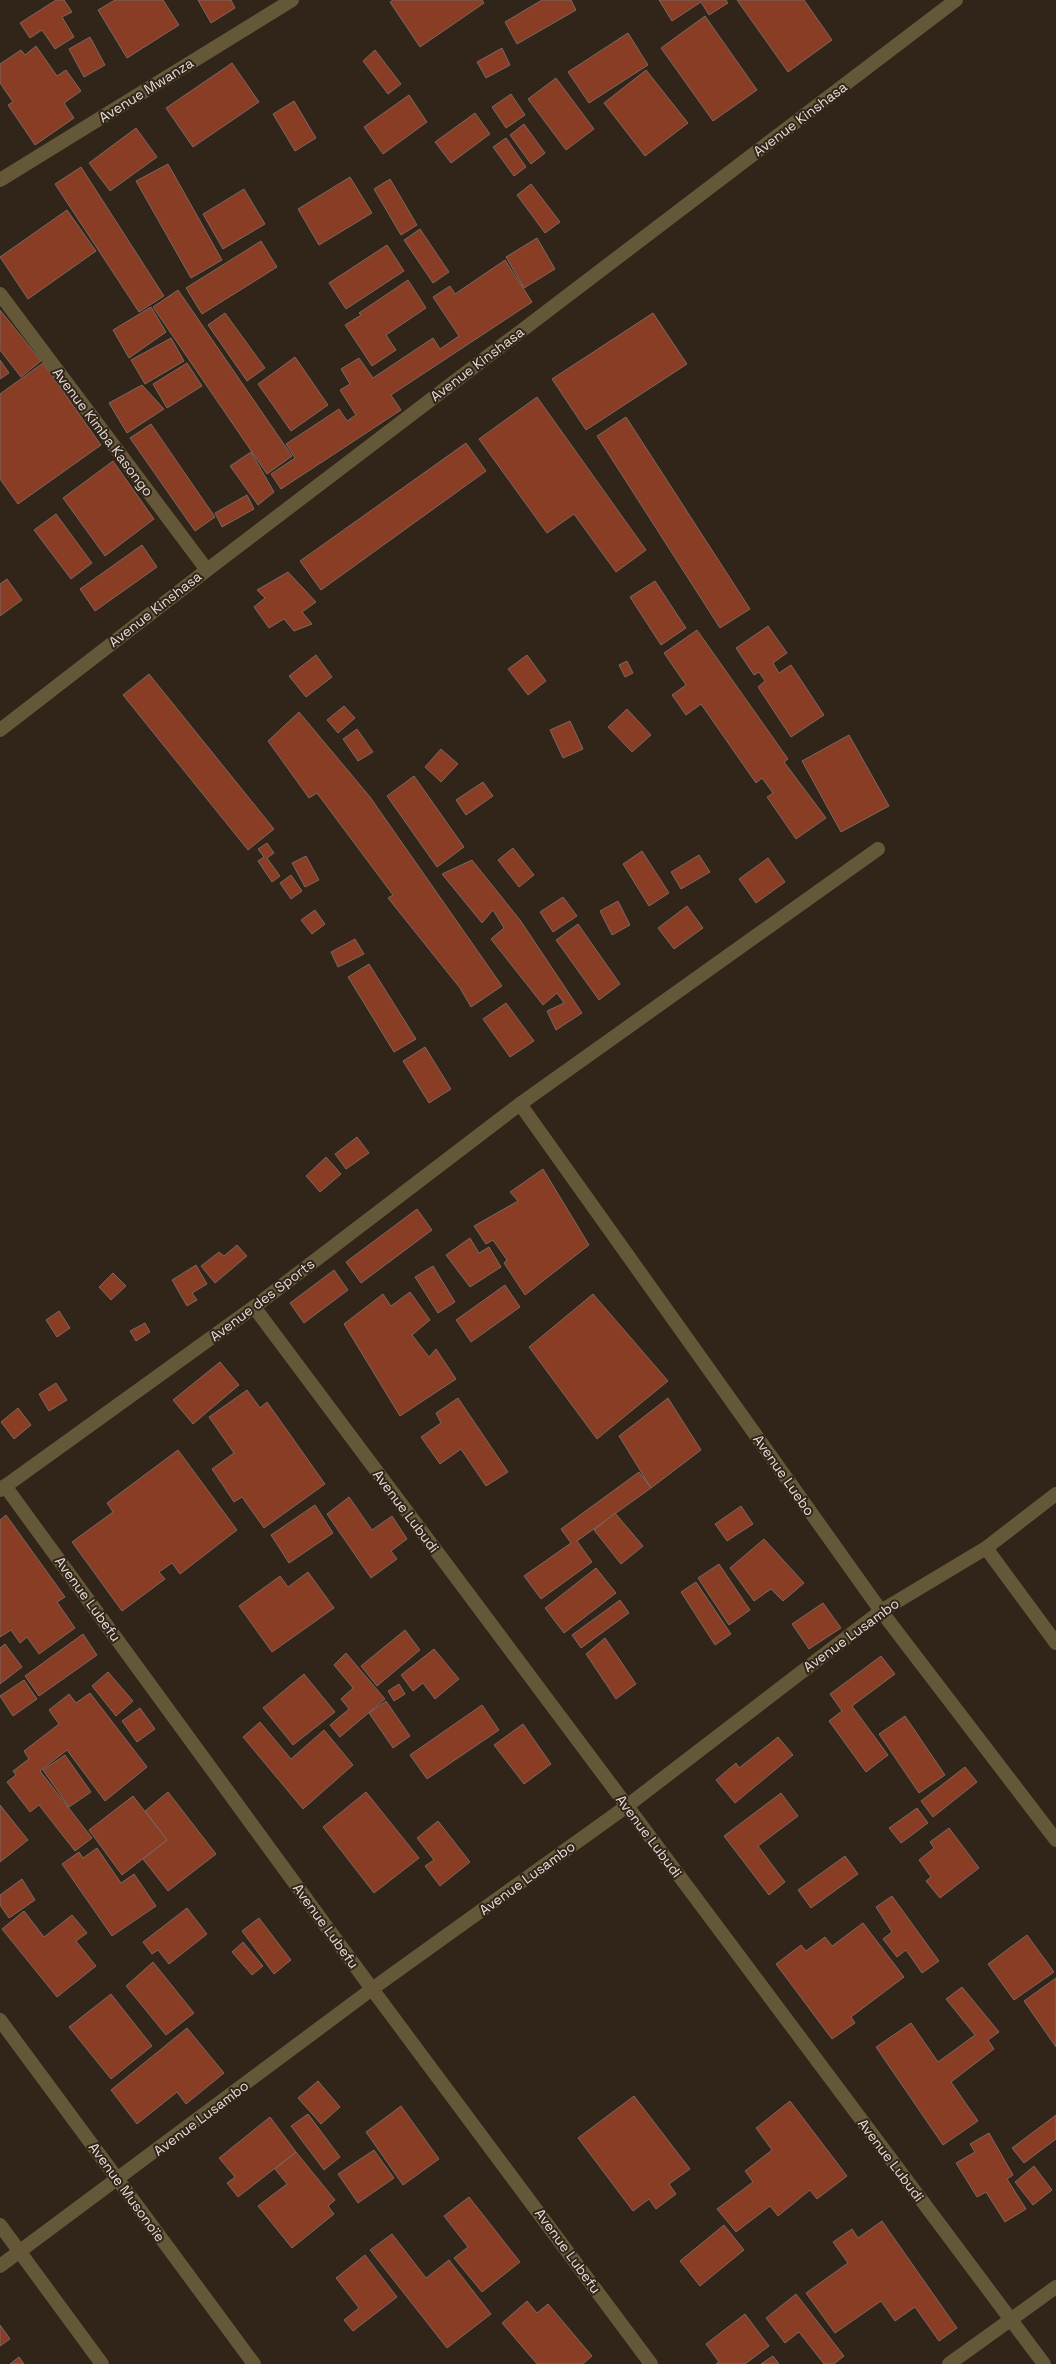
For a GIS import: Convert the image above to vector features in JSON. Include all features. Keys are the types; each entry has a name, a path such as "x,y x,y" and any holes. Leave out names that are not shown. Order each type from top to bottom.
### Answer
{"street":[{"name":"Avenue Mwanza","path":"0,180 292,0"},
{"name":"Avenue Kinshasa","path":"0,730 207,570 956,0"},
{"name":"Avenue Kimba Kasongo","path":"0,294 207,570"},
{"name":"Avenue des Sports","path":"3,1488 254,1307 520,1104 878,849"},
{"name":"Avenue Luebo","path":"520,1104 881,1611 1056,1840"},
{"name":"Avenue Lubudi","path":"254,1307 1044,2364"},
{"name":"Avenue Lubefu","path":"3,1488 651,2364"},
{"name":"Avenue Lusambo","path":"0,2266 372,1989 626,1806 881,1611 986,1548 1056,1494"},
{"path":"986,1548 1056,1642"},
{"name":"Avenue Musonoïe","path":"0,2020 254,2364"},
{"path":"0,2225 21,2251 102,2364"},
{"path":"949,2364 1056,2287"}],"building":[{"path":"56,0 64,0 72,12 62,17 74,37 55,49 42,30 30,38 20,23"},
{"path":"115,0 163,0 179,25 127,58 98,10"},
{"path":"198,0 231,0 235,8 211,23"},
{"path":"393,0 482,0 484,3 420,47 390,2"},
{"path":"542,0 571,0 576,10 517,44 505,22"},
{"path":"659,0 726,0 728,3 709,15 701,2 672,21"},
{"path":"737,0 804,0 832,40 788,72"},
{"path":"705,16 757,90 713,121 661,48"},
{"path":"628,33 648,65 589,103 568,72"},
{"path":"90,37 105,65 84,77 69,49"},
{"path":"36,46 57,76 66,70 81,91 64,103 74,118 35,145 8,105 13,102 0,83 0,64 21,50 25,55"},
{"path":"502,48 510,65 486,78 477,62"},
{"path":"375,50 401,84 388,94 363,61"},
{"path":"232,63 259,102 193,147 166,108"},
{"path":"646,70 688,123 645,156 604,103"},
{"path":"556,78 594,129 566,150 528,99"},
{"path":"511,94 525,115 506,128 492,107"},
{"path":"409,95 427,122 383,154 364,127"},
{"path":"294,101 316,138 295,151 273,114"},
{"path":"475,113 490,134 451,163 435,142"},
{"path":"524,124 545,153 531,164 510,135"},
{"path":"136,128 157,157 110,191 89,163"},
{"path":"506,138 526,167 514,176 493,147"},
{"path":"168,164 222,260 191,278 136,181"},
{"path":"81,167 164,296 139,312 55,184"},
{"path":"350,177 372,213 319,245 298,209"},
{"path":"390,179 417,225 401,235 374,189"},
{"path":"531,184 560,222 545,233 517,195"},
{"path":"244,189 265,224 223,249 203,214"},
{"path":"67,210 96,251 28,299 0,257"},
{"path":"420,229 449,272 433,283 404,240"},
{"path":"537,238 555,269 524,288 506,257"},
{"path":"261,241 277,267 202,314 186,288"},
{"path":"387,245 404,271 346,309 329,283"},
{"path":"505,260 532,302 391,395 401,410 281,489 271,474 295,458 286,444 339,409 347,421 356,415 340,390 350,384 341,369 359,358 373,378 433,338 440,349 459,336 433,297 450,286 455,294"},
{"path":"408,280 426,308 386,335 396,350 372,366 345,325 361,315 359,313"},
{"path":"178,290 292,456 267,474 153,307"},
{"path":"151,307 166,332 129,358 113,330"},
{"path":"0,310 41,361 21,377 0,350"},
{"path":"225,313 265,368 247,381 208,325"},
{"path":"653,313 687,364 586,430 552,379"},
{"path":"171,338 184,361 145,384 131,360"},
{"path":"295,357 328,405 291,431 258,384"},
{"path":"0,360 9,373 0,379"},
{"path":"43,363 101,445 18,504 0,479 0,394"},
{"path":"187,363 202,386 167,408 153,384"},
{"path":"142,385 164,409 127,433 109,403"},
{"path":"537,397 646,550 616,572 574,514 547,533 479,439"},
{"path":"626,417 750,609 720,628 597,436"},
{"path":"151,424 215,517 195,531 130,438"},
{"path":"466,443 486,471 321,590 300,561"},
{"path":"251,452 274,492 258,505 230,466"},
{"path":"113,461 154,519 105,556 63,498"},
{"path":"247,495 254,509 222,527 215,513"},
{"path":"56,514 92,563 71,579 34,530"},
{"path":"142,545 157,567 95,611 80,589"},
{"path":"288,572 316,602 302,612 312,624 294,631 284,619 269,628 254,607 265,598 257,590"},
{"path":"7,579 22,600 0,616 0,584"},
{"path":"655,581 686,628 661,645 630,597"},
{"path":"768,626 787,653 773,663 779,673 791,665 824,715 791,737 758,687 765,681 759,672 754,675 736,648"},
{"path":"697,630 788,759 784,762 826,818 796,839 767,797 773,793 762,778 756,783 701,704 686,715 672,695 686,685 664,653"},
{"path":"316,655 332,677 306,697 289,676"},
{"path":"527,655 546,681 528,695 508,669"},
{"path":"627,661 633,673 625,677 619,665"},
{"path":"149,674 274,829 248,850 123,695"},
{"path":"344,706 355,718 338,733 327,720"},
{"path":"627,709 651,735 632,752 608,727"},
{"path":"299,712 370,797 502,986 471,1007 460,988 388,898 393,895 317,793 309,798 268,741"},
{"path":"570,721 583,749 563,758 550,730"},
{"path":"357,729 373,752 358,761 343,739"},
{"path":"849,735 889,806 841,832 802,761"},
{"path":"441,749 458,764 441,782 425,767"},
{"path":"414,776 464,847 437,867 387,796"},
{"path":"483,782 493,796 466,815 456,800"},
{"path":"267,843 274,853 267,858 280,876 272,882 258,861 264,857 258,849"},
{"path":"513,848 534,875 519,887 498,860"},
{"path":"642,851 669,893 649,906 623,864"},
{"path":"699,855 710,872 681,889 671,872"},
{"path":"306,856 319,880 305,887 292,863"},
{"path":"768,858 785,882 756,903 739,879"},
{"path":"472,860 520,920 582,1013 556,1030 547,1011 564,1003 557,993 543,1005 491,939 504,928 493,910 482,923 442,874"},
{"path":"291,875 302,891 291,899 280,883"},
{"path":"563,897 577,916 553,932 540,912"},
{"path":"618,901 630,925 612,935 600,911"},
{"path":"687,906 703,928 674,949 658,928"},
{"path":"315,910 325,924 312,934 301,920"},
{"path":"578,924 620,984 599,1000 556,940"},
{"path":"355,939 364,954 338,967 331,952"},
{"path":"369,964 416,1039 394,1052 348,977"},
{"path":"506,1003 534,1041 510,1057 483,1019"},
{"path":"425,1047 451,1089 429,1103 403,1061"},
{"path":"357,1137 369,1153 346,1169 335,1154"},
{"path":"326,1157 341,1174 320,1192 306,1176"},
{"path":"543,1169 589,1245 525,1295 504,1263 507,1260 493,1240 486,1244 474,1226 518,1201 510,1192"},
{"path":"417,1209 432,1230 361,1283 346,1262"},
{"path":"470,1238 479,1253 489,1247 501,1267 470,1287 446,1255"},
{"path":"237,1245 247,1256 215,1283 201,1266 219,1252 224,1256"},
{"path":"196,1265 207,1284 192,1293 197,1300 187,1306 172,1280"},
{"path":"433,1266 455,1302 438,1313 415,1277"},
{"path":"334,1270 348,1290 304,1323 290,1303"},
{"path":"113,1273 126,1286 111,1300 99,1287"},
{"path":"505,1285 520,1307 471,1342 456,1320"},
{"path":"410,1292 430,1320 412,1335 429,1357 436,1349 456,1379 400,1416 344,1324 383,1294 391,1306"},
{"path":"593,1294 668,1381 597,1439 529,1347"},
{"path":"59,1311 70,1328 57,1337 46,1320"},
{"path":"145,1323 150,1332 136,1341 130,1331"},
{"path":"220,1362 239,1385 193,1424 173,1400"},
{"path":"56,1383 67,1400 49,1411 39,1394"},
{"path":"247,1390 260,1408 267,1402 325,1484 264,1528 242,1497 234,1502 212,1469 234,1453 209,1417"},
{"path":"458,1398 508,1472 486,1486 461,1449 440,1464 421,1437 441,1423 436,1413"},
{"path":"668,1398 701,1450 651,1488 619,1436"},
{"path":"18,1408 31,1425 14,1439 1,1422"},
{"path":"178,1450 237,1530 180,1574 172,1563 159,1572 165,1579 122,1611 72,1542 113,1512 107,1503"},
{"path":"639,1472 651,1488 577,1541 592,1562 541,1599 524,1576 571,1543 561,1529"},
{"path":"349,1497 372,1530 392,1516 407,1539 391,1551 397,1559 371,1578 327,1514"},
{"path":"315,1505 333,1533 289,1563 271,1535"},
{"path":"741,1506 753,1524 727,1541 715,1524"},
{"path":"615,1513 643,1546 621,1564 594,1530"},
{"path":"6,1515 65,1597 57,1602 75,1628 39,1654 27,1637 20,1643 11,1630 0,1637 0,1520"},
{"path":"764,1539 804,1583 783,1601 771,1589 754,1601 730,1568"},
{"path":"719,1564 750,1610 729,1625 698,1578"},
{"path":"596,1568 616,1593 564,1633 545,1608"},
{"path":"308,1572 334,1608 272,1652 239,1606 280,1576 288,1587"},
{"path":"696,1582 731,1634 715,1645 681,1592"},
{"path":"620,1600 629,1613 581,1648 572,1635"},
{"path":"823,1603 841,1628 809,1649 792,1624"},
{"path":"405,1630 420,1650 377,1686 361,1666"},
{"path":"83,1634 97,1655 39,1696 25,1676"},
{"path":"605,1638 636,1684 616,1699 586,1654"},
{"path":"5,1644 22,1667 0,1684 0,1648"},
{"path":"434,1649 459,1679 435,1699 423,1683 413,1691 401,1675"},
{"path":"346,1653 385,1699 340,1737 330,1725 349,1709 341,1699 353,1688 334,1665"},
{"path":"881,1656 895,1674 852,1706 888,1755 866,1772 829,1721 842,1711 830,1694"},
{"path":"108,1672 133,1701 116,1716 92,1686"},
{"path":"304,1674 335,1712 293,1745 263,1708"},
{"path":"24,1680 37,1699 13,1716 0,1696"},
{"path":"399,1684 405,1694 394,1701 388,1691"},
{"path":"90,1693 147,1767 105,1801 67,1750 40,1771 92,1838 75,1851 39,1805 30,1812 7,1782 16,1775 13,1771 29,1759 24,1751 59,1724 49,1710 69,1694 76,1703"},
{"path":"386,1701 410,1736 393,1748 369,1713"},
{"path":"482,1705 499,1730 427,1779 410,1755"},
{"path":"140,1708 155,1729 137,1742 122,1721"},
{"path":"905,1716 945,1775 919,1793 879,1734"},
{"path":"260,1722 291,1759 324,1730 353,1765 303,1809 243,1737"},
{"path":"523,1724 551,1764 524,1784 494,1745"},
{"path":"778,1737 793,1755 735,1803 716,1780 736,1763 739,1768"},
{"path":"65,1755 91,1792 69,1807 43,1770"},
{"path":"965,1767 977,1782 933,1817 921,1801"},
{"path":"168,1792 216,1854 168,1891 143,1859 167,1840 145,1811"},
{"path":"366,1792 419,1858 374,1893 323,1827"},
{"path":"781,1793 798,1816 758,1846 785,1882 769,1895 724,1836"},
{"path":"133,1796 167,1840 122,1875 89,1830"},
{"path":"0,1805 28,1840 0,1862"},
{"path":"917,1808 928,1823 901,1843 889,1828"},
{"path":"438,1821 470,1862 440,1886 425,1866 434,1860 417,1838"},
{"path":"949,1828 979,1868 940,1898 926,1881 931,1877 919,1860 934,1848 930,1842"},
{"path":"97,1848 121,1883 134,1874 156,1906 112,1936 62,1864 79,1852 83,1858"},
{"path":"845,1856 858,1874 811,1908 798,1890"},
{"path":"22,1879 35,1900 9,1918 0,1905 0,1895"},
{"path":"892,1896 939,1961 922,1973 906,1950 897,1957 883,1939 892,1932 876,1907"},
{"path":"187,1908 207,1934 169,1964 158,1950 152,1954 143,1942"},
{"path":"24,1911 44,1937 72,1915 87,1933 76,1941 96,1966 57,1997 2,1929"},
{"path":"259,1918 291,1960 274,1974 242,1931"},
{"path":"863,1923 904,1977 851,2017 855,2023 832,2039 776,1964 801,1945 806,1951 825,1937 832,1946"},
{"path":"1027,1935 1054,1972 1014,2000 988,1964"},
{"path":"243,1942 263,1966 252,1975 232,1952"},
{"path":"153,1962 194,2013 166,2035 126,1986"},
{"path":"1056,1978 1056,2047 1024,2001"},
{"path":"962,1987 999,2032 988,2040 994,2049 951,2082 978,2121 943,2145 876,2047 911,2023 938,2062 975,2035 946,1999"},
{"path":"111,1994 152,2046 111,2079 69,2027"},
{"path":"187,2028 224,2073 186,2104 177,2092 137,2124 111,2090"},
{"path":"318,2081 340,2107 321,2124 298,2098"},
{"path":"634,2096 690,2169 669,2184 676,2194 656,2209 649,2199 633,2211 578,2138"},
{"path":"790,2101 847,2176 817,2199 810,2190 778,2216 770,2206 736,2232 717,2209 753,2182 745,2171 772,2150 756,2128"},
{"path":"401,2106 439,2159 403,2185 366,2132"},
{"path":"308,2114 340,2157 324,2170 291,2126"},
{"path":"1056,2115 1056,2139 1024,2163 1012,2148"},
{"path":"270,2117 296,2152 238,2197 227,2183 235,2177 219,2158"},
{"path":"989,2133 1013,2175 1007,2179 1026,2209 1005,2222 986,2192 977,2197 956,2163 975,2152 970,2144"},
{"path":"374,2150 394,2178 358,2203 338,2174"},
{"path":"296,2152 335,2200 328,2206 334,2214 292,2248 258,2206 287,2184 275,2169"},
{"path":"1034,2166 1052,2190 1033,2205 1015,2182"},
{"path":"469,2197 520,2262 482,2292 454,2258 468,2247 444,2216"},
{"path":"882,2221 957,2328 939,2341 915,2307 895,2321 881,2301 835,2333 806,2293 848,2263 833,2242 852,2229 858,2238"},
{"path":"724,2225 744,2250 700,2286 680,2261"},
{"path":"392,2234 426,2278 449,2260 491,2314 447,2348 370,2250"},
{"path":"365,2255 397,2297 353,2331 344,2320 359,2308 336,2278"},
{"path":"796,2294 844,2356 834,2364 824,2364 799,2332 785,2343 766,2318"},
{"path":"527,2301 537,2313 548,2304 592,2356 583,2364 537,2364 502,2323"},
{"path":"745,2314 769,2346 745,2364 716,2364 719,2362 706,2344"},
{"path":"0,2325 10,2339 0,2346"},
{"path":"773,2356 779,2364 761,2364"},
{"path":"19,2357 24,2364 10,2364"}]}
